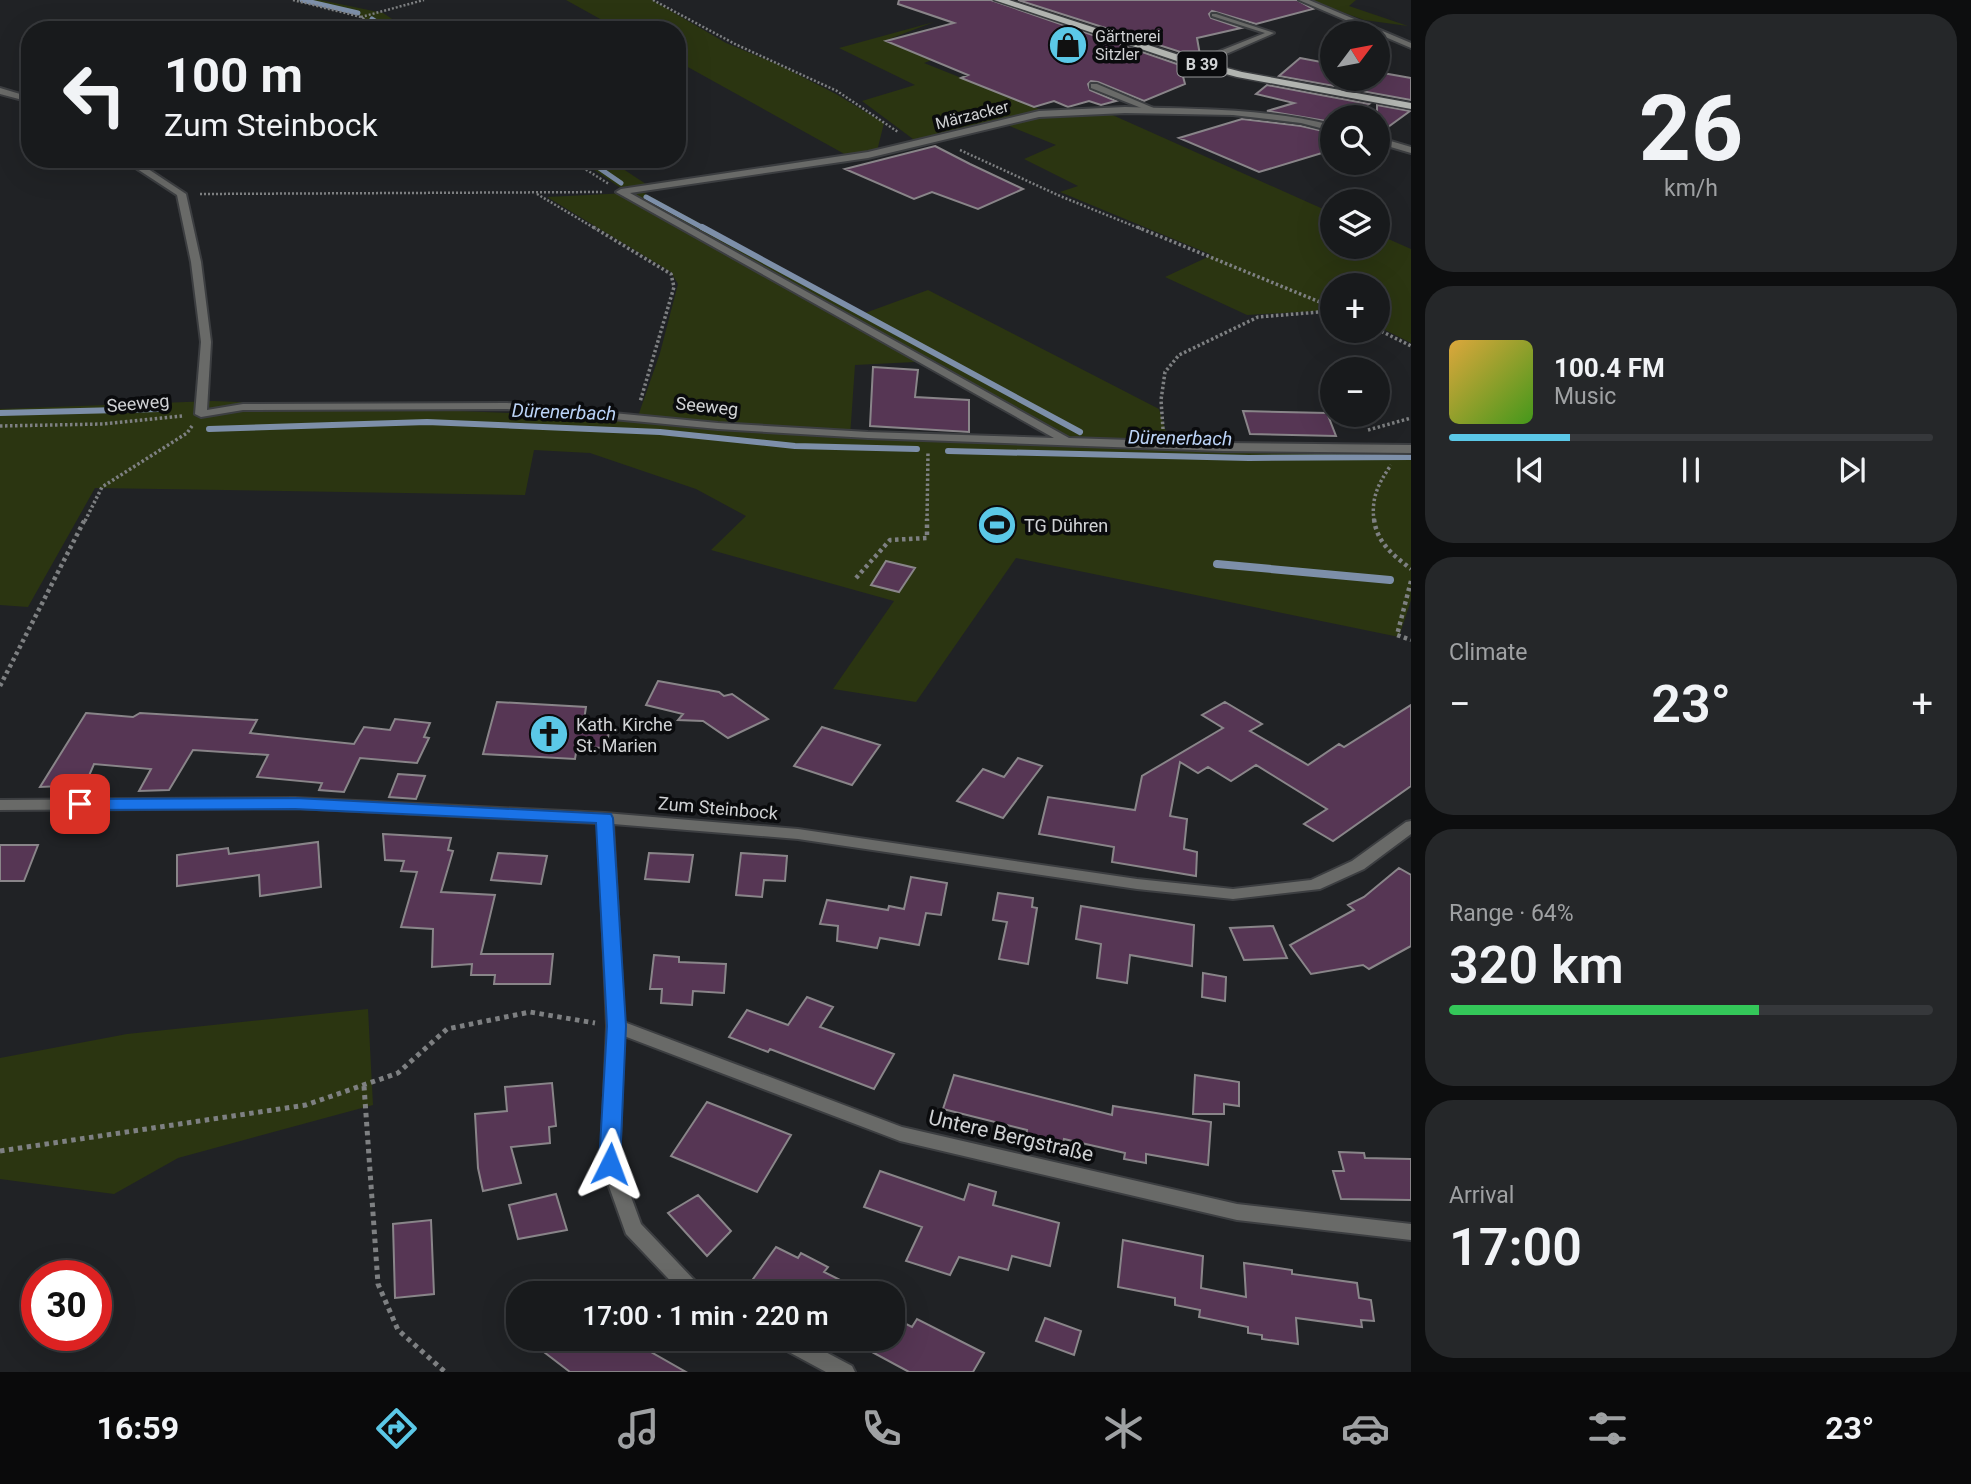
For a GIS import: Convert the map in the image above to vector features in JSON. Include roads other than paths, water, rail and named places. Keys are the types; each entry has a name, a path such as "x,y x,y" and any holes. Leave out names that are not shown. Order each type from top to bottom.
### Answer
{"main road":[{"name":"B 39","path":"999,0 1198,63 1290,85 1411,106"}],"street":[{"path":"1303,0 1411,46"},
{"path":"0,91 21,97"},
{"name":"Märzacker","path":"1066,440 621,192 869,155 1039,114 1152,109 1233,112 1320,125"},
{"path":"1390,144 1411,150"},
{"name":"Seeweg","path":"140,168 181,194 196,262 206,342 201,414 243,407 507,406 635,416 718,426 1164,444 1411,449"},
{"name":"Zum Steinbock","path":"0,804 295,803 604,818 799,834 1137,884 1233,894 1314,885 1359,864 1411,826"},
{"path":"604,818 617,1026 610,1164 634,1228 683,1281"},
{"name":"Untere Bergstraße","path":"617,1026 900,1134 1237,1212 1411,1232"},
{"path":"806,1351 845,1372"}],"lane":[{"path":"1198,63 1271,33 1214,15"},
{"path":"1094,86 1152,109"}],"waterway":[{"path":"302,0 358,13"},
{"path":"599,168 621,183"},
{"path":"646,197 705,229"},
{"path":"702,227 1080,432"},
{"name":"Dürenerbach","path":"0,413 159,409"},
{"name":"Dürenerbach","path":"209,429 427,422 660,432 795,446 917,449"},
{"name":"Dürenerbach","path":"948,451 1249,458 1411,457"},
{"name":"Dürenerbach","path":"1217,564 1390,580"}],"place":[{"name":"Gärtnerei Sitzler","path":"1068,45"},
{"name":"TG Dühren","path":"997,525"},
{"name":"Kath. Kirche St. Marien","path":"549,734"}]}
